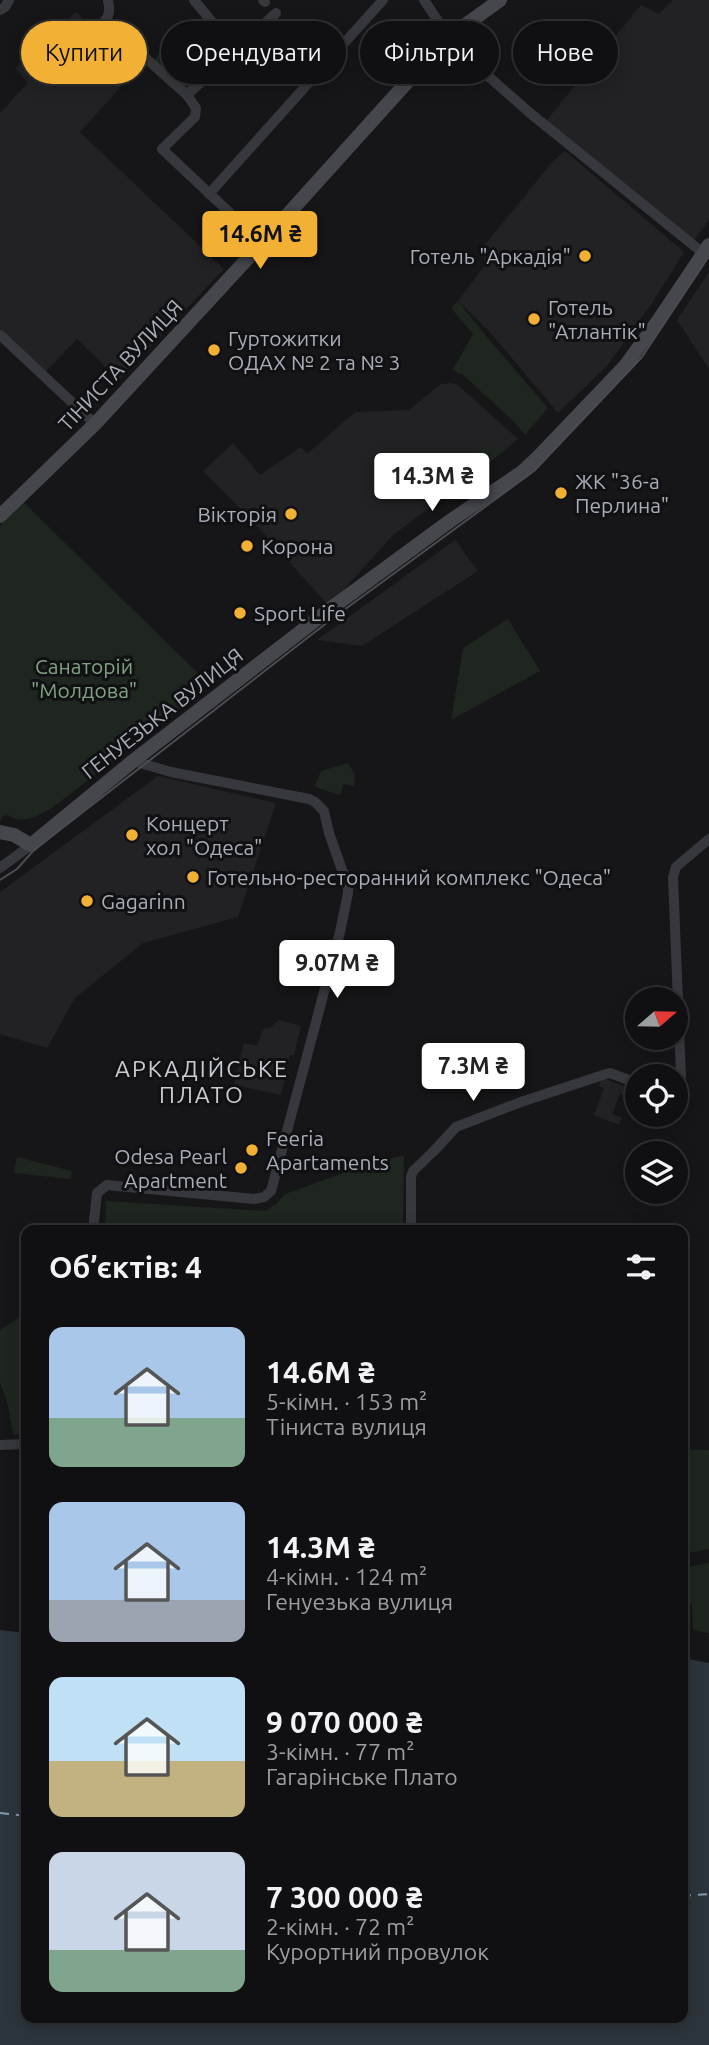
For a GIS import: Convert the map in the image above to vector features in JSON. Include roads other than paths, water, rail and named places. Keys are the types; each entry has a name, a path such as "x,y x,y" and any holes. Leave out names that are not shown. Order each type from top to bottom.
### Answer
{"main road":[{"name":"ТІНИСТА ВУЛИЦЯ","path":"469,21 500,0"},
{"name":"ТІНИСТА ВУЛИЦЯ","path":"0,516 95,425 405,84"},
{"name":"ГЕНУЕЗЬКА ВУЛИЦЯ","path":"31,845 133,761 330,609 527,467 625,366 706,249"},
{"path":"0,832 14,835 31,845"}],"street":[{"path":"0,10 9,0"},
{"path":"108,0 110,11 102,24 132,55 141,54 187,95 196,108 195,117 162,149 262,243"},
{"path":"194,0 211,21"},
{"path":"209,194 383,0"},
{"path":"424,0 437,21"},
{"path":"267,21 276,13"},
{"path":"187,95 199,84"},
{"path":"498,84 539,120 706,249"},
{"path":"0,335 95,425"},
{"path":"94,1225 97,1193 107,1185 254,1199 264,1197 271,1191 348,893 324,811 316,802 171,772 133,761"},
{"path":"678,1064 673,877 677,867 709,839"},
{"name":"ГЕНУЕЗЬКА ВУЛИЦЯ","path":"0,868 31,845"},
{"path":"411,1225 410,1184 413,1171 459,1125 610,1073 625,1079"},
{"path":"0,1446 21,1444"}],"tram line":[{"path":"0,880 17,869 34,850 333,618 534,471 642,357 709,256"}],"place":[{"name":"Готель \"Аркадія\"","path":"585,256"},
{"name":"Готель \"Атлантік\"","path":"534,319"},
{"name":"Гуртожитки ОДАХ № 2 та № 3","path":"214,350"},
{"name":"ЖК \"36-а Перлина\"","path":"561,493"},
{"name":"Вікторія","path":"291,514"},
{"name":"Корона","path":"247,546"},
{"name":"Sport Life","path":"240,613"},
{"name":"Концерт хол \"Одеса\"","path":"132,835"},
{"name":"Готельно-ресторанний комплекс \"Одеса\"","path":"193,877"},
{"name":"Gagarinn","path":"87,901"},
{"name":"Feeria Apartaments","path":"252,1150"},
{"name":"Odesa Pearl Apartment","path":"241,1168"}],"district":[{"name":"АРКАДІЙСЬКЕ ПЛАТО","path":"202,1081"}],"park label":[{"name":"Санаторій \"Молдова\"","path":"84,678"}]}
